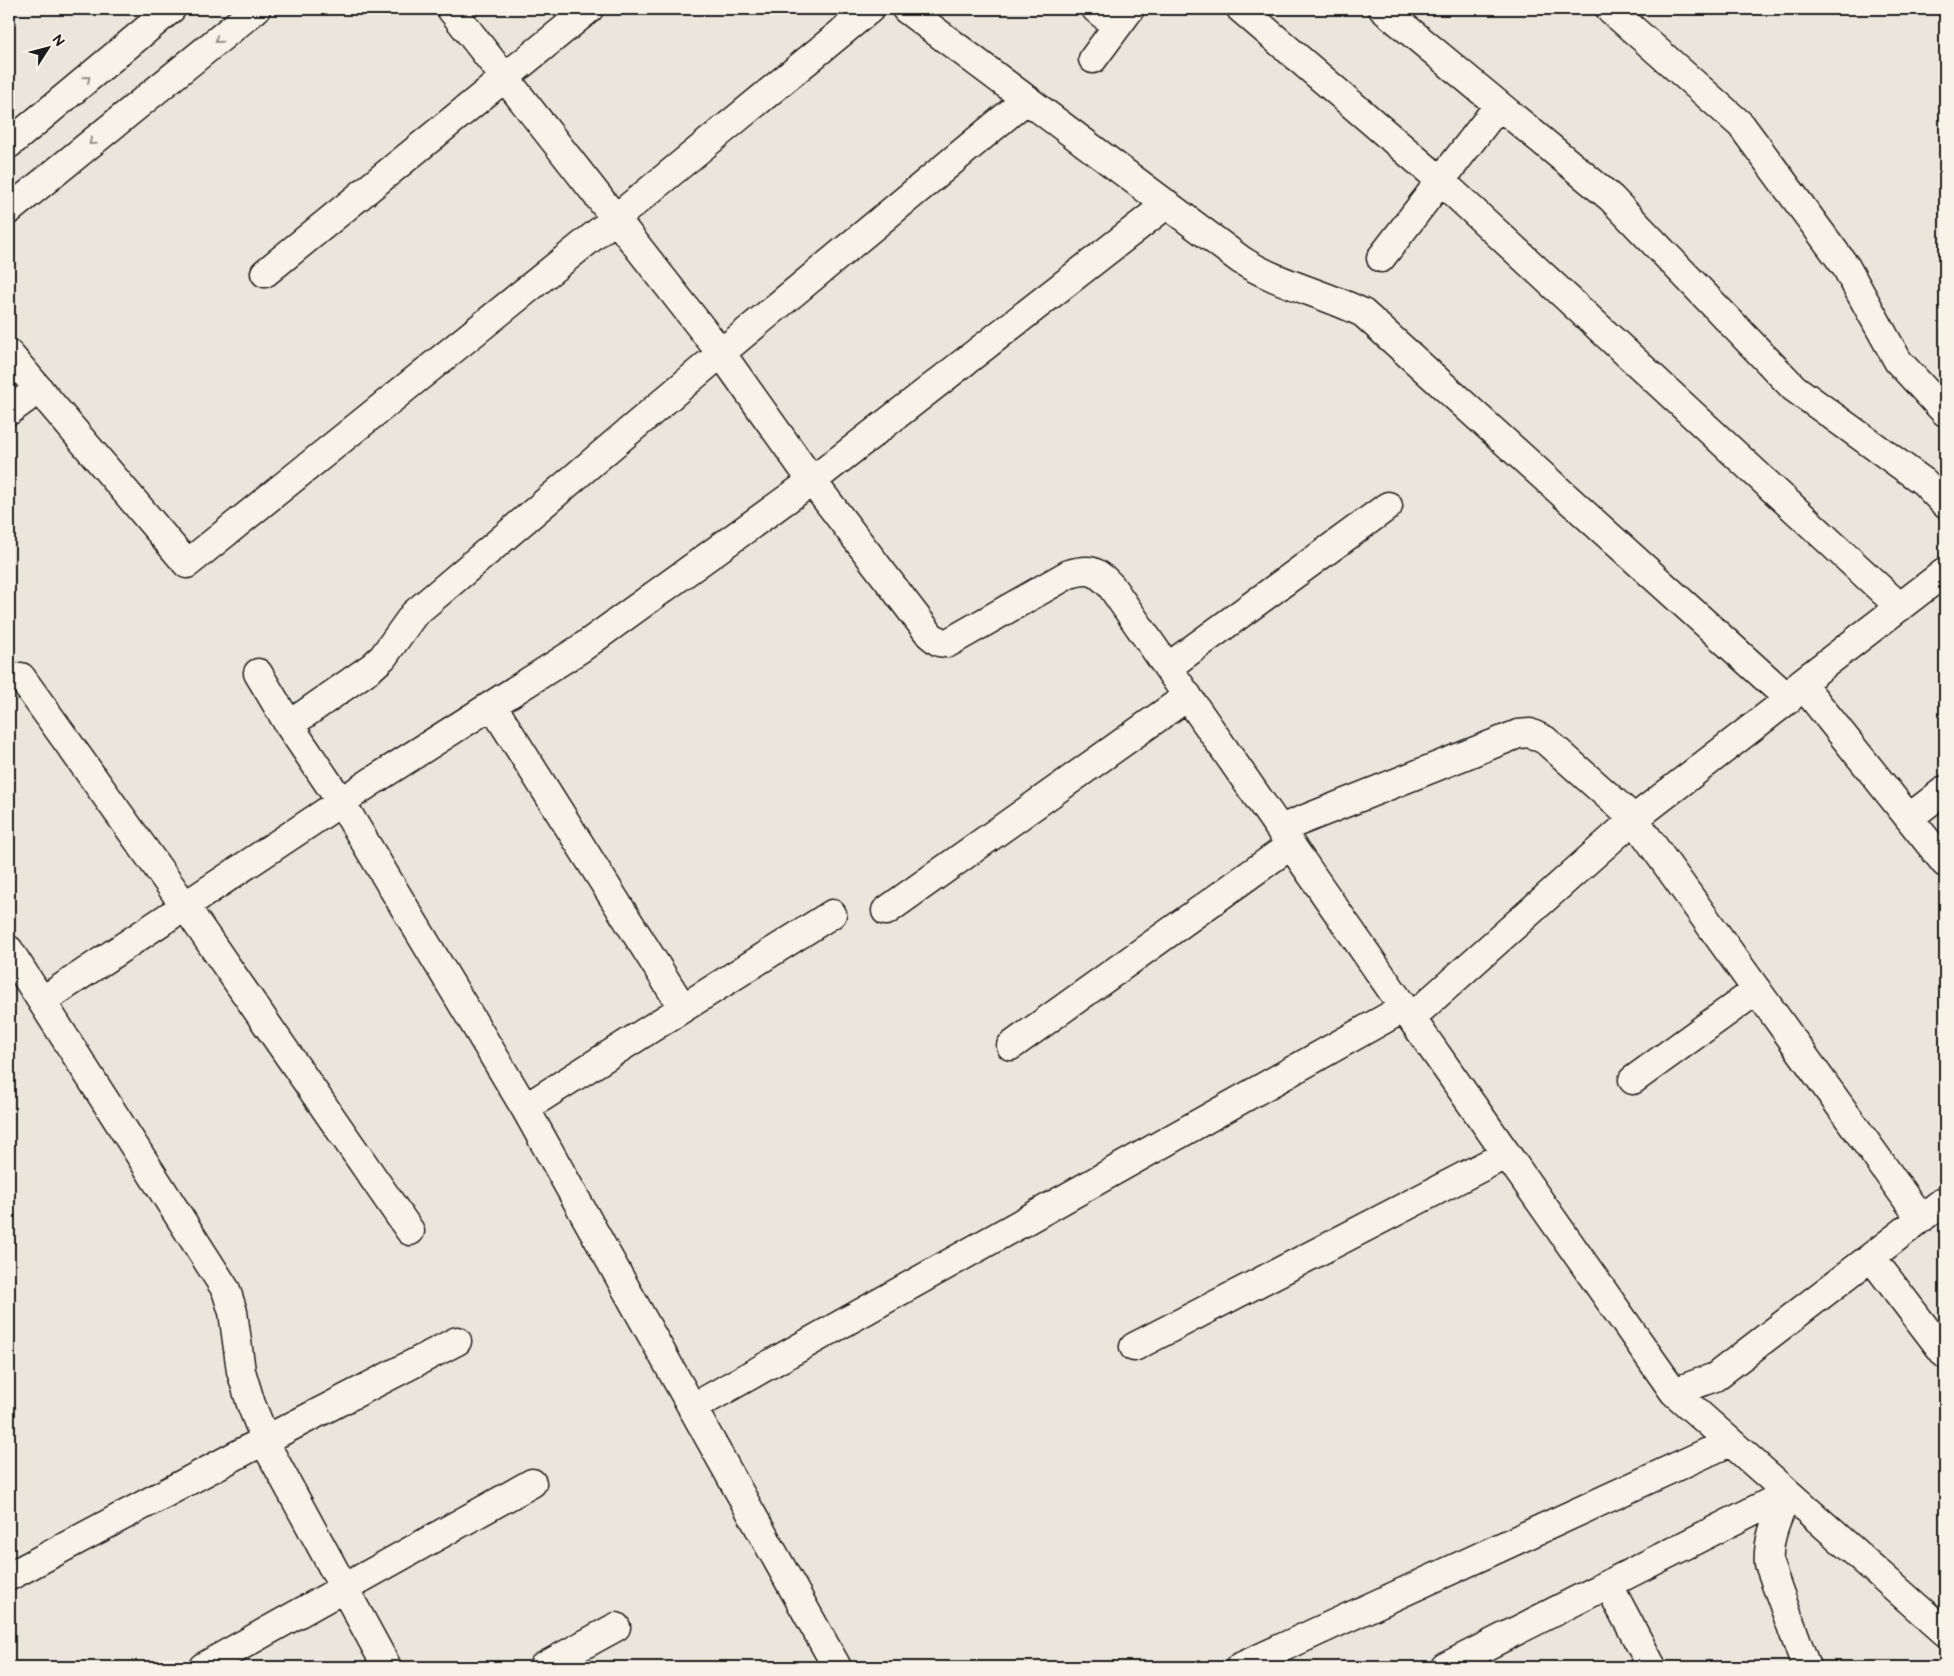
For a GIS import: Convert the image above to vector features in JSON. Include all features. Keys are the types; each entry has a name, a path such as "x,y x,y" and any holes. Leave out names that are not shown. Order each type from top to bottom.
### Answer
{"street":[{"path":"9,144 171,9"},
{"path":"9,210 256,9"},
{"path":"451,9 721,353 812,481 930,635 939,642 948,643 1069,574 1084,570 1099,574 1111,586 1407,1013 1674,1392 1945,1632"},
{"path":"265,274 504,76 589,9"},
{"path":"9,354 187,564 616,218 870,9"},
{"path":"906,9 1260,273 1342,302 1362,313 1795,691 1909,818 1945,863"},
{"path":"1093,59 1124,17 1096,9"},
{"path":"1241,9 1441,181 1900,607"},
{"path":"1383,9 1611,198 1794,388 1924,482 1945,504"},
{"path":"1610,9 1741,125 1846,266 1898,361 1945,412"},
{"path":"289,724 372,667 383,657 414,614 721,353 1027,99"},
{"path":"1381,258 1499,106"},
{"path":"42,1001 341,802 580,649 812,481 1167,204"},
{"path":"9,411 39,389"},
{"path":"1168,667 1388,506"},
{"path":"692,1408 1407,1013 1634,819 1945,572"},
{"path":"258,673 289,724 341,802 525,1108 837,1667"},
{"path":"21,677 185,906 410,1231"},
{"path":"886,911 1188,696"},
{"path":"492,705 683,1008"},
{"path":"1011,1046 1285,837 1518,734 1530,733 1545,740 1634,819 1922,1219"},
{"path":"1909,818 1945,790"},
{"path":"525,1108 832,914"},
{"path":"9,950 226,1290 233,1312 241,1371 265,1440 387,1667"},
{"path":"1633,1080 1757,990"},
{"path":"1134,1347 1507,1154"},
{"path":"1674,1392 1715,1377 1945,1200"},
{"path":"1871,1257 1945,1354"},
{"path":"12,1575 265,1440 457,1341"},
{"path":"1240,1667 1730,1442"},
{"path":"203,1667 532,1483"},
{"path":"1454,1665 1608,1584 1788,1493"},
{"path":"1788,1493 1772,1532 1768,1548 1769,1564 1806,1667"},
{"path":"1608,1584 1652,1667"},
{"path":"543,1667 616,1627"}]}
